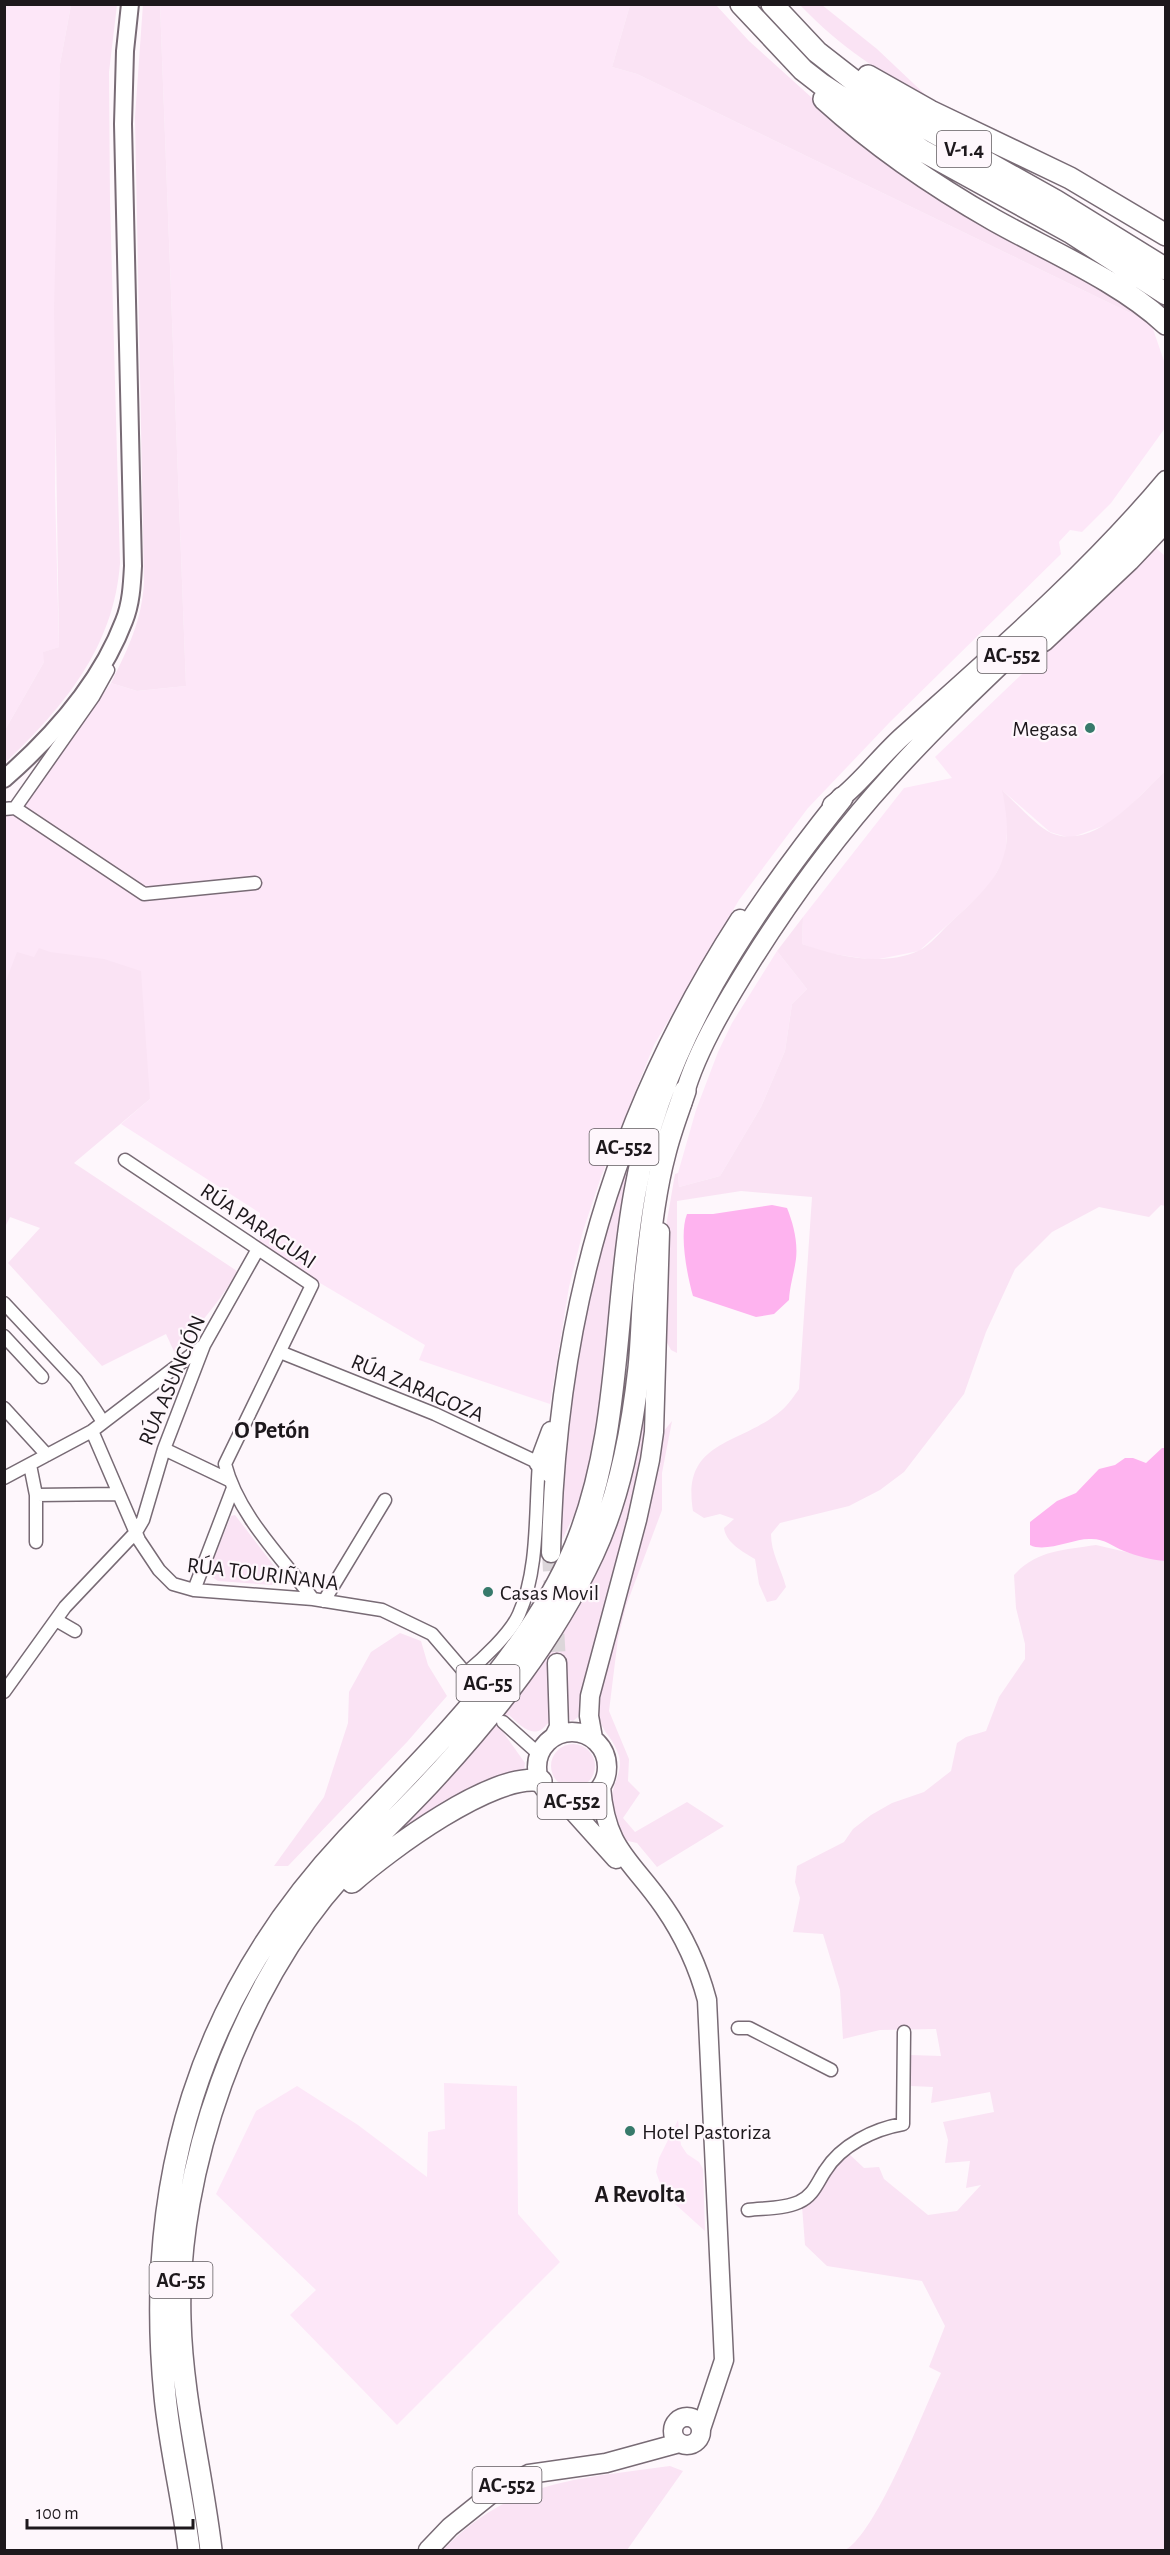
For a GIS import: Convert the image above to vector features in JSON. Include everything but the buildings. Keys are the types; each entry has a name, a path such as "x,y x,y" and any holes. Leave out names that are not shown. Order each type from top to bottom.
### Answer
{"highway":[{"name":"V-1.4","path":"741,4 803,70 923,151 1070,232 1162,292"},
{"name":"V-1.4","path":"775,8 816,52 885,105 1056,201 1166,269"},
{"path":"775,8 882,86 1070,178 1166,235"},
{"path":"803,70 815,91 862,133 938,186 994,220 1071,261 1141,305 1166,324"},
{"name":"AG-55","path":"189,2550 165,2399 160,2320 161,2260 180,2132 209,2046 281,1917 320,1868 467,1708 516,1647 547,1600 575,1547 605,1446 617,1363 623,1282 634,1195 644,1146 658,1103 696,1016 729,955 799,852 842,798"},
{"name":"AG-55","path":"211,2550 186,2395 180,2318 184,2228 200,2156 224,2073 264,1984 286,1947 318,1902 432,1781 531,1662 566,1609 595,1549 628,1449 639,1366 645,1284 655,1202 665,1153 685,1092"},
{"path":"248,2018 318,1918 346,1887 376,1861 442,1814 514,1783 541,1781"}],"main road":[{"path":"4,779 51,733 74,704 111,650 125,620 130,598 133,566 123,124 125,51 130,4"},
{"name":"AC-552","path":"551,1553 553,1476 559,1410 575,1320 595,1233 619,1158 657,1068 708,969 740,920 818,816 842,798 962,670 1131,505 1166,464"},
{"name":"AC-552","path":"891,746 1059,591 1125,526 1166,480"},
{"name":"AC-552","path":"563,1800 584,1799 601,1787 606,1777 605,1755 592,1738 589,1716 590,1696 637,1520 654,1432 659,1242 671,1157 685,1092 710,1036 750,963 808,878 859,812 925,740 1121,551 1166,500"},
{"name":"AC-552","path":"859,812 1083,605 1166,523"},
{"path":"553,1476 539,1463 559,1410"},
{"name":"AC-552","path":"557,1663 559,1727 540,1755 538,1764 541,1781 554,1796 563,1800 610,1853 643,1883"},
{"path":"554,1737 573,1732 592,1738"},
{"name":"AC-552","path":"428,2550 450,2528 495,2491 529,2474 606,2463 676,2437 681,2419 696,2424 724,2360 707,2000 701,1977 684,1938 615,1844 606,1823 601,1787"}],"street":[{"path":"125,620 121,640 93,697 10,808 144,894 255,883"},
{"name":"RÚA PARAGUAI","path":"124,1160 312,1285 225,1464 231,1484 194,1590"},
{"name":"RÚA ASUNCIÓN","path":"136,1532 142,1520 164,1449 204,1345 258,1249"},
{"path":"4,1304 76,1380 103,1422"},
{"path":"4,1336 42,1377"},
{"path":"4,1463 9,1476 92,1431 204,1345"},
{"name":"RÚA ZARAGOZA","path":"280,1352 435,1414 539,1463"},
{"path":"4,1408 47,1455"},
{"name":"RÚA TOURIÑANA","path":"92,1431 136,1532 159,1570 173,1584 194,1590 319,1600 382,1610 432,1634 474,1683"},
{"path":"164,1449 231,1484 247,1512 319,1600 385,1500"},
{"path":"466,1672 482,1660 518,1616 531,1574 539,1463"},
{"path":"30,1465 36,1495 36,1542"},
{"path":"36,1495 118,1494"},
{"path":"4,1692 56,1620 136,1532"},
{"path":"56,1620 75,1631"},
{"path":"503,1722 540,1755"},
{"path":"738,2028 749,2028 831,2070"},
{"path":"748,2210 798,2202 813,2192 826,2169 843,2151 885,2127 903,2124 904,2032"}],"shaded area":[{"path":"143,4 160,5 186,686 137,691 111,683 137,622 144,582 135,117"},
{"path":"5,5 71,5 60,64 55,491 59,647 44,652 44,662 5,730"},
{"path":"71,5 117,5 109,72 110,201 120,563 116,593 108,622 97,648 66,697 27,742 5,763 5,730 44,662 43,652 59,647 54,309 60,64"},
{"path":"160,5 630,5 612,67 637,74 1155,325 1153,329 1165,364 1165,428 1111,503 1082,532 1070,530 1059,542 1061,554 890,722 808,808 739,900 654,1045 601,1177 583,1231 569,1287 550,1404 419,1360 425,1345 320,1283 259,1242 260,1213 121,1124 150,1099 5,1004 5,814 29,796 111,683 137,691 186,686"},
{"path":"630,5 716,5 749,41 852,134 1155,325 637,74 612,67"},
{"path":"800,5 822,5 877,49 933,102 862,59"},
{"path":"1155,547 1165,556 1165,771 1114,822 1070,838 1050,832 1003,791 1008,820 1005,857 988,888 919,951 874,960 827,953 802,944 803,917 904,788 952,778 935,757"},
{"path":"1165,771 1165,1206 1161,1205 1149,1217 1099,1207 1052,1232 1015,1269 986,1332 964,1394 904,1472 880,1490 849,1506 780,1523 771,1534 774,1554 786,1587 776,1600 767,1602 759,1584 755,1559 736,1546 725,1533 724,1528 734,1519 720,1514 704,1518 693,1511 692,1487 696,1470 705,1457 718,1447 766,1422 784,1408 799,1389 812,1197 741,1191 677,1201 677,1353 671,1350 664,1337 665,1232 675,1174 678,1173 679,1187 720,1176 761,1107 785,1051 792,1004 807,989 777,951 803,917 802,944 815,948 844,956 874,959 904,956 918,951 931,942 982,892 1001,864 1007,833 1002,790 1045,830 1067,837 1083,835 1114,819"},
{"path":"39,948 50,952 104,959 141,971 150,1099 74,1163 237,1271 231,1283 191,1335 177,1358 166,1334 102,1366 8,1263 40,1228 10,1217 5,1227 4,986 17,952 34,957"},
{"path":"777,951 807,989 792,1004 785,1051 761,1107 720,1176 679,1187 678,1173 696,1110 718,1052 732,1023"},
{"path":"623,1165 628,1165 616,1253 597,1435 578,1507 555,1554 575,1340"},
{"path":"772,1205 787,1208 794,1232 796,1259 789,1300 774,1314 756,1317 693,1296 686,1266 684,1243 687,1214 713,1214"},
{"path":"648,1373 646,1453 578,1717 573,1721 570,1720 565,1702 546,1726 535,1732 520,1725 509,1715 498,1725 525,1763 524,1771 389,1841 387,1838 505,1711 562,1633 582,1596"},
{"path":"672,1421 662,1473 662,1510 626,1606 618,1638 609,1711 629,1759 628,1781 640,1793 623,1818 635,1832 687,1802 724,1826 657,1867 637,1843 619,1839 617,1834 612,1803 620,1761 613,1742 600,1722 597,1704 659,1437"},
{"path":"1162,1448 1165,1448 1165,1561 1134,1555 1104,1541 1094,1539 1043,1547 1030,1545 1030,1522 1057,1501 1076,1493 1099,1469 1115,1465 1125,1458 1133,1458 1146,1463"},
{"path":"235,1515 278,1571 278,1579 272,1585 218,1581 212,1577 209,1570 231,1516"},
{"path":"1096,1545 1165,1561 1165,2550 845,2550 858,2539 871,2521 911,2441 941,2373 929,2367 945,2326 922,2281 827,2266 805,2245 802,2206 815,2200 827,2177 848,2153 864,2168 879,2167 884,2179 928,2215 957,2211 981,2185 966,2188 970,2161 945,2163 948,2140 943,2122 994,2112 990,2092 931,2103 933,2087 911,2086 910,2055 941,2056 936,2029 880,2030 843,2039 840,1990 823,1934 793,1932 800,1898 795,1882 797,1866 844,1842 853,1829 871,1815 892,1803 924,1792 951,1771 957,1743 966,1737 986,1731 999,1697 1025,1659 1025,1644 1016,1608 1014,1575 1032,1560 1052,1552"},
{"path":"400,1633 421,1641 428,1665 447,1696 407,1742 288,1866 274,1866 324,1797 348,1723 349,1692 371,1652"},
{"path":"573,1744 588,1751 595,1766 588,1781 573,1788 558,1781 551,1766 558,1751"},
{"path":"444,2083 517,2086 518,2214 560,2262 397,2425 290,2315 316,2290 216,2194 256,2111 297,2086 358,2125 427,2177 428,2132 445,2129"},
{"path":"678,2120 681,2145 703,2169 705,2231 664,2194 656,2172 659,2158"},
{"path":"670,2466 683,2471 627,2550 443,2550 494,2509 548,2486"}],"tunnel":[{"path":"551,1553 557,1663"}],"place":[{"name":"Megasa","path":"1090,728"},
{"name":"Casas Movil","path":"488,1592"},
{"name":"Hotel Pastoriza","path":"630,2131"}],"district":[{"name":"O Petón","path":"272,1430"},
{"name":"A Revolta","path":"640,2194"}]}
